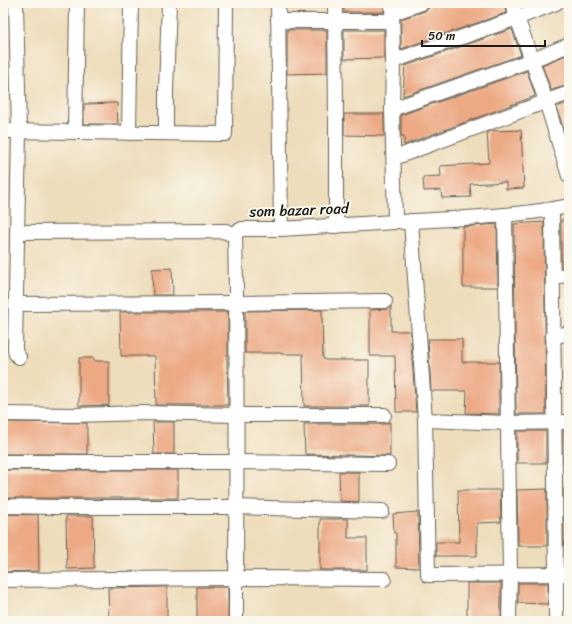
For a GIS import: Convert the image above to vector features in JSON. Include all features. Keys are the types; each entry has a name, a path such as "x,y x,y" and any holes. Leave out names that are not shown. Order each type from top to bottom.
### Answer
{"street":[{"path":"16,3 19,131 15,349 16,354 19,357"},
{"path":"75,132 78,3"},
{"path":"129,132 131,3"},
{"path":"166,133 169,3"},
{"path":"3,131 225,134 226,3"},
{"path":"278,3 281,229"},
{"path":"335,3 336,226"},
{"path":"278,21 335,21 392,12 422,3"},
{"path":"512,3 546,101 569,176"},
{"path":"393,62 556,3"},
{"path":"392,12 394,222"},
{"path":"392,109 532,60 569,45"},
{"path":"394,158 569,93"},
{"name":"som bazar road","path":"236,621 237,416 235,234 242,229 281,229 505,215 552,210 569,206"},
{"path":"552,210 554,422 563,574 556,621"},
{"path":"505,215 510,574 509,621"},
{"path":"411,221 425,420 428,574 563,574"},
{"path":"17,232 226,231 228,233 235,234"},
{"path":"553,278 569,274"},
{"path":"16,304 385,301"},
{"path":"553,337 569,333"},
{"path":"3,414 143,413 237,416 384,415"},
{"path":"425,420 508,423 569,422"},
{"path":"3,462 236,462 388,464"},
{"path":"3,506 236,506 382,511"},
{"path":"3,580 236,578 384,579"}],"building":[{"path":"344,3 384,3 384,12 344,12"},
{"path":"430,3 504,3 506,13 401,49 401,19 425,11 429,8"},
{"path":"512,29 521,55 403,96 405,66"},
{"path":"287,30 327,30 327,73 287,74"},
{"path":"344,30 384,30 384,58 344,59"},
{"path":"569,54 569,85 551,90 542,65"},
{"path":"527,71 535,96 404,145 404,136 401,136 401,115"},
{"path":"569,102 569,147 557,107"},
{"path":"117,103 118,124 84,124 84,104"},
{"path":"344,114 384,114 384,136 344,135"},
{"path":"521,130 524,188 506,189 506,182 470,184 471,197 442,198 441,190 424,191 423,177 441,176 440,166 489,163 487,132"},
{"path":"569,218 569,266 561,267 561,220"},
{"path":"544,222 546,414 516,414 514,224"},
{"path":"497,224 498,287 463,287 463,227"},
{"path":"172,268 173,295 153,295 152,269"},
{"path":"391,306 391,331 410,331 416,412 396,412 395,356 370,356 370,310 386,309"},
{"path":"322,310 323,359 369,360 369,406 304,406 303,354 245,353 245,311"},
{"path":"120,312 228,312 228,405 156,405 155,356 121,356"},
{"path":"428,339 462,339 462,362 499,362 499,414 466,413 467,391 431,391"},
{"path":"79,358 94,358 94,361 109,361 109,405 79,406"},
{"path":"3,422 87,423 87,454 3,454"},
{"path":"153,422 174,422 174,454 154,454"},
{"path":"390,422 390,456 305,454 304,424 384,424"},
{"path":"569,430 569,463 563,463 563,431"},
{"path":"517,431 546,431 546,463 517,463"},
{"path":"3,470 178,470 178,498 3,498"},
{"path":"339,472 359,472 359,502 340,501"},
{"path":"547,489 547,546 518,546 517,490"},
{"path":"564,489 569,489 569,545 564,545"},
{"path":"458,490 500,490 501,522 477,523 477,556 436,556 436,542 459,542"},
{"path":"418,512 419,568 396,567 396,533 394,533 393,514"},
{"path":"3,514 38,515 39,571 3,572"},
{"path":"66,516 93,516 94,568 67,569"},
{"path":"320,519 348,519 348,538 367,538 367,570 320,570"},
{"path":"467,583 501,583 501,621 467,621"},
{"path":"518,583 548,583 548,604 518,603"},
{"path":"167,587 167,617 152,618 152,621 109,621 108,588"},
{"path":"197,587 228,587 228,621 197,621"}]}
